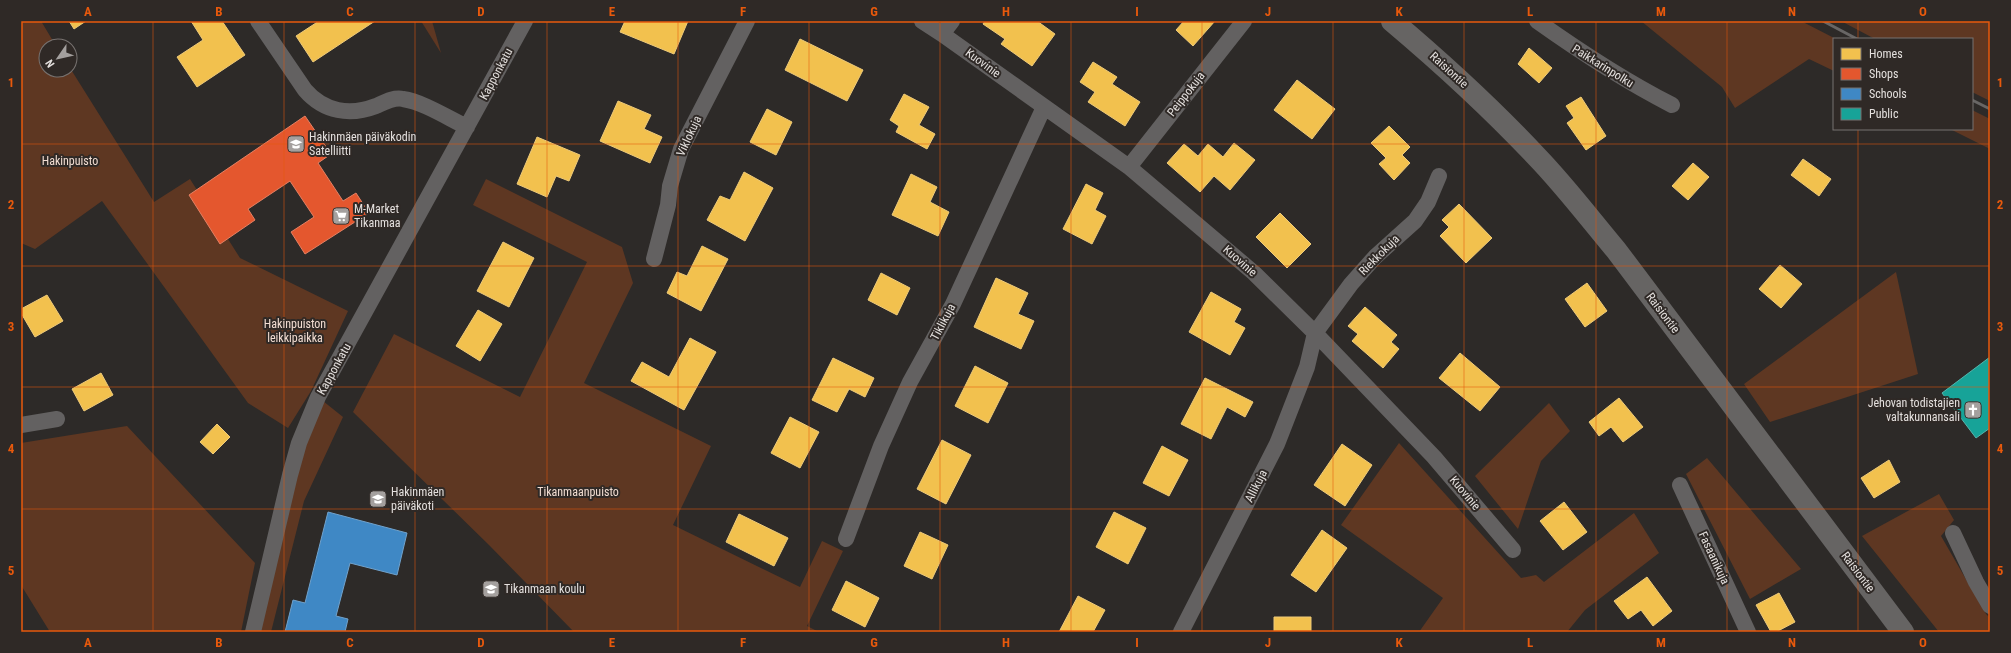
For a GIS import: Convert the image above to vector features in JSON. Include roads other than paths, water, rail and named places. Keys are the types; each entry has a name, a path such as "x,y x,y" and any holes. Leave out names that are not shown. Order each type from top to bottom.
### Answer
{"main road":[{"name":"Raisiontie","path":"1392,21 1465,84 1538,158 1582,209 1616,250 1903,632"}],"street":[{"path":"258,21 304,90 312,98 325,106 336,111 350,112 367,109 392,99 401,98 412,101 467,127"},
{"name":"Kapponkatu","path":"252,632 290,475 299,443 318,397 525,21"},
{"name":"Viklokuja","path":"654,259 668,205 670,186 681,149 747,21"},
{"name":"Kuovinie","path":"922,21 947,27 1044,107 1129,167 1254,273 1315,332 1434,457 1513,550"},
{"name":"Peippokuja","path":"1129,167 1244,21"},
{"name":"Paikkarinpolku","path":"1538,21 1591,59 1633,85 1672,105"},
{"name":"Tiklikuja","path":"846,539 881,446 910,382 953,304 1044,107"},
{"name":"Riekkokuja","path":"1315,332 1351,284 1375,257 1415,221 1428,202 1439,176"},
{"name":"Allikuja","path":"1181,632 1277,444 1307,366 1315,332"},
{"path":"21,425 57,419"},
{"name":"Fasaanikuja","path":"1680,485 1748,632"},
{"path":"1954,533 1976,582 1990,606"}],"railway":[{"path":"1823,21 1855,38"},
{"path":"1973,100 1990,109"}],"place":[{"name":"Hakinmäen päiväkodin Satelliitti","path":"296,144"},
{"name":"M-Market Tikanmaa","path":"341,216"},
{"name":"Jehovan todistajien valtakunnansali","path":"1973,410"},
{"name":"Hakinmäen päiväkoti","path":"378,499"},
{"name":"Tikanmaan koulu","path":"491,589"}],"park label":[{"name":"Hakinpuisto","path":"70,161"},
{"name":"Hakinpuiston leikkipaikka","path":"295,331"},
{"name":"Tikanmaanpuisto","path":"578,492"}]}
